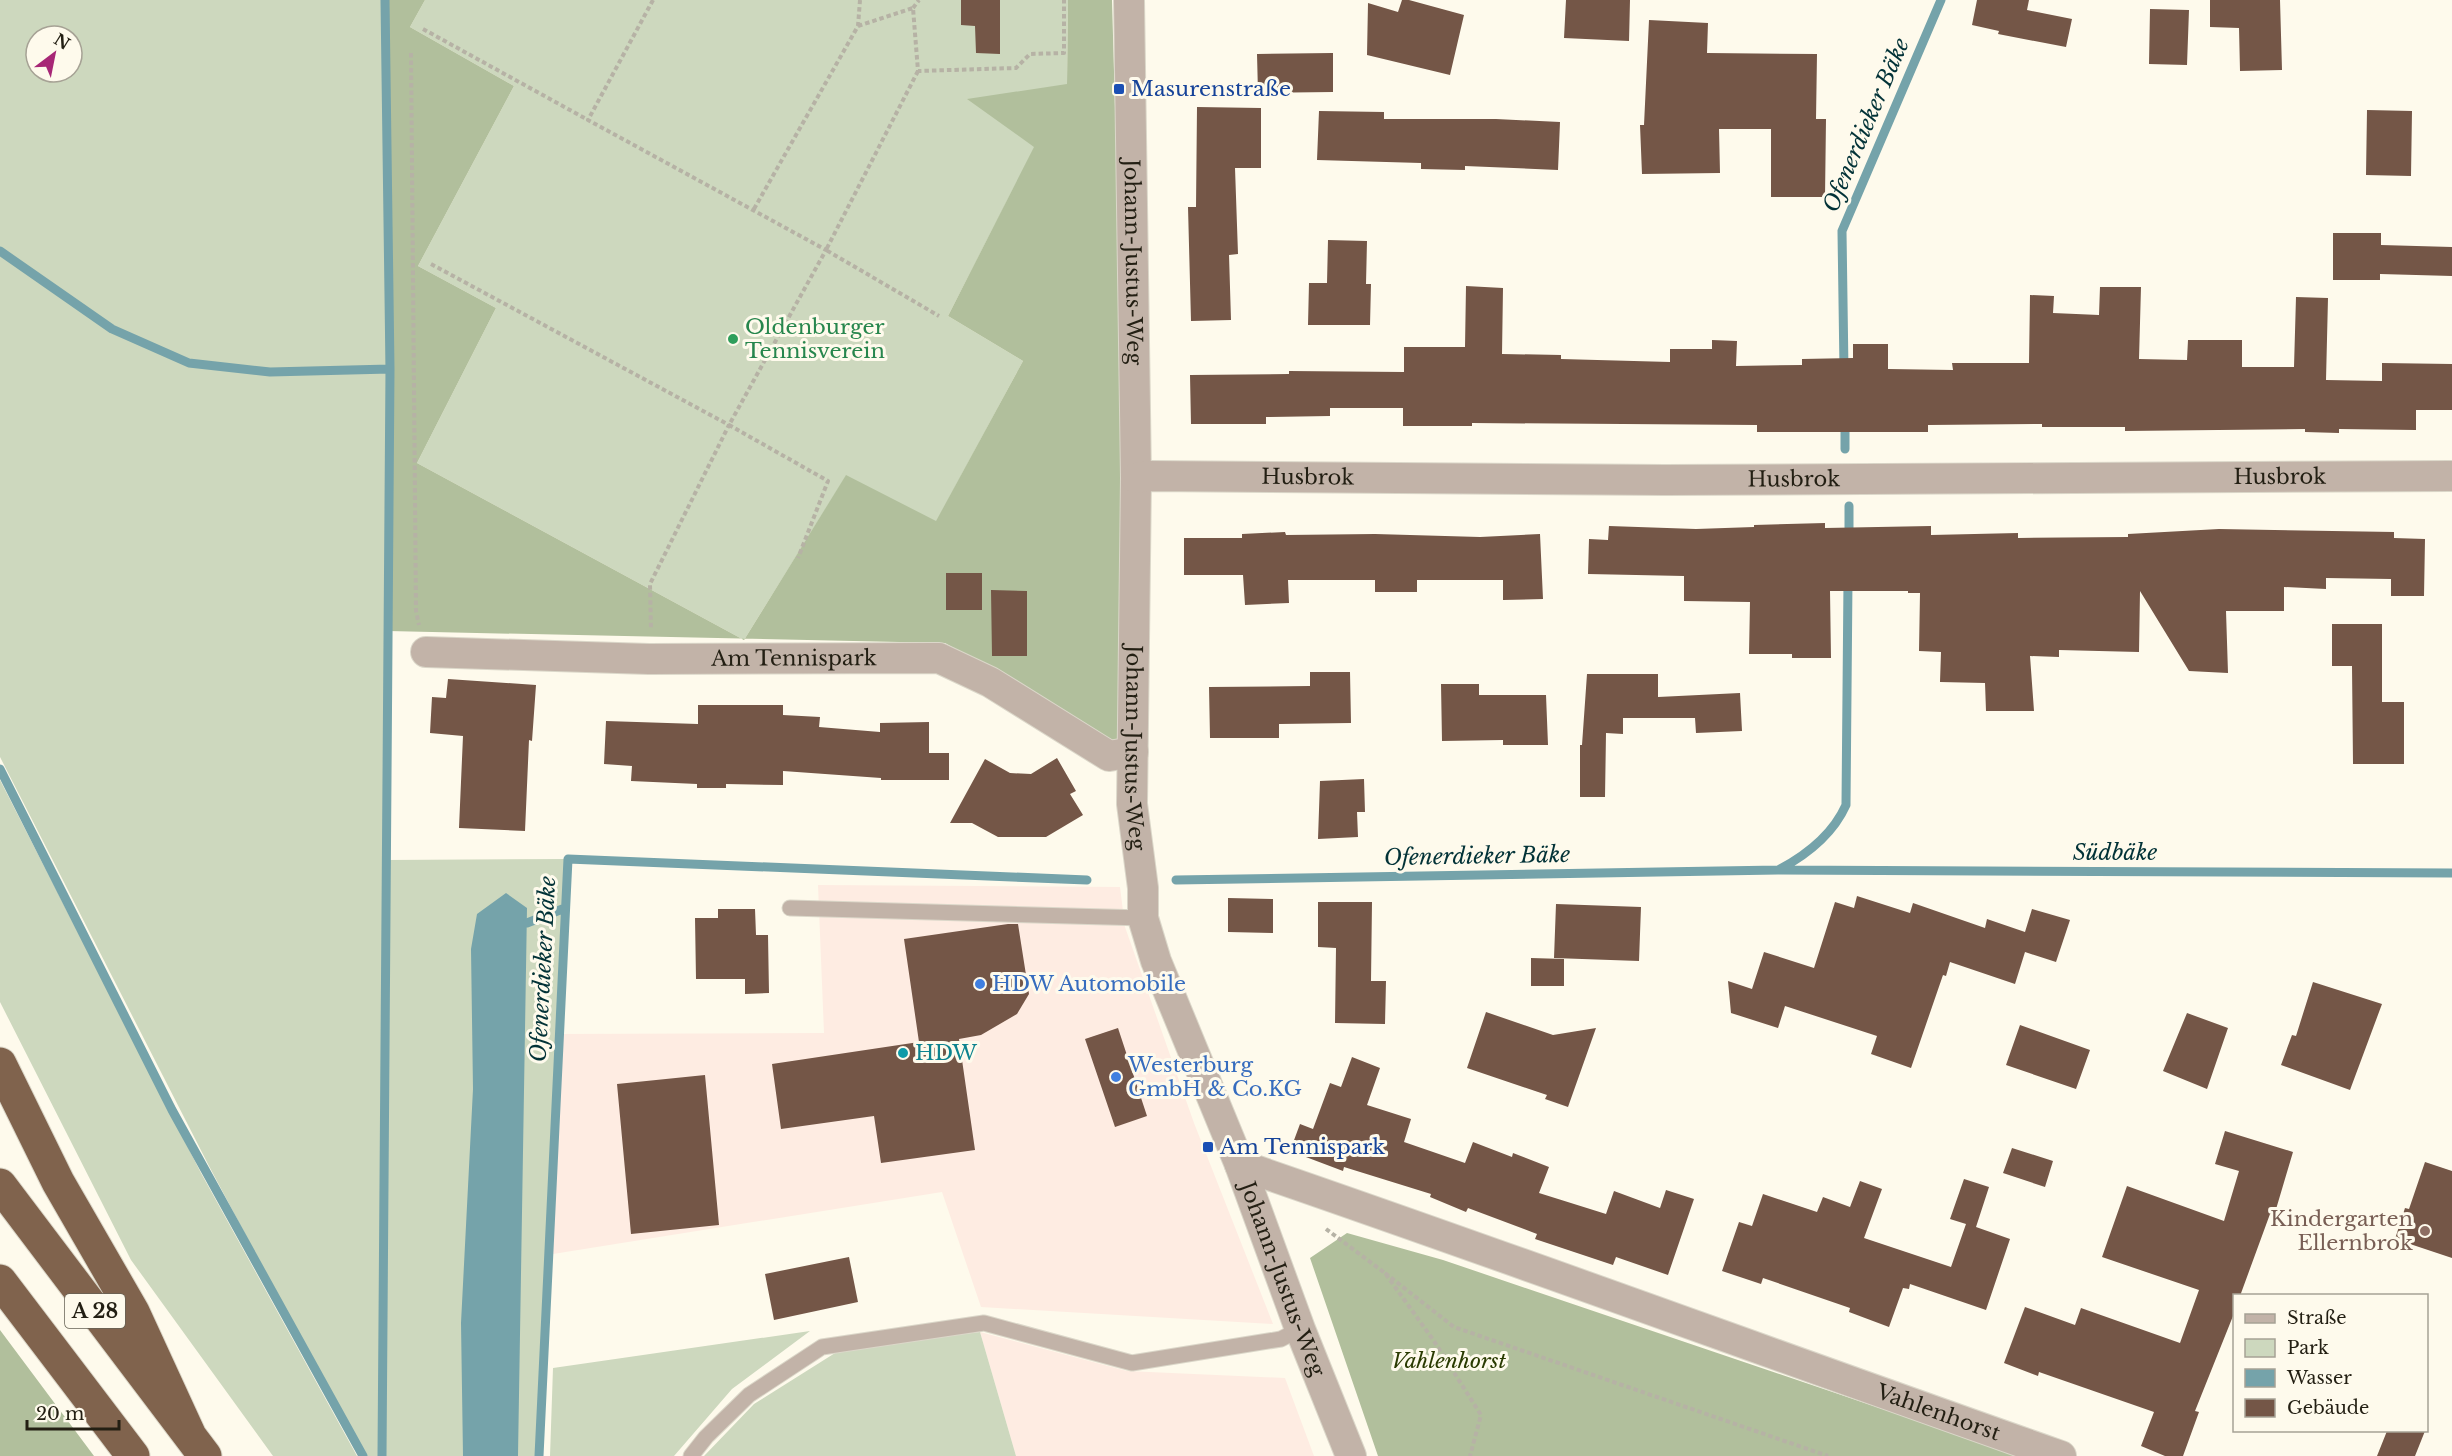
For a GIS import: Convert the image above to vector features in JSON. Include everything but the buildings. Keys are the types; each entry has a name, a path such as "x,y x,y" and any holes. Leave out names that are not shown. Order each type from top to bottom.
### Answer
{"highway":[{"path":"0,1064 58,1182 133,1312 198,1446"},
{"name":"A 28","path":"0,1185 198,1446"},
{"name":"A 28","path":"0,1281 133,1456"}],"street":[{"name":"Johann-Justus-Weg","path":"1129,0 1136,478 1132,804 1143,888 1143,918 1156,961 1240,1165 1300,1329 1351,1456"},
{"name":"Husbrok","path":"1136,478 1149,476 1487,477 1689,480 2452,477"},
{"name":"Am Tennispark","path":"426,652 649,659 939,658 990,681 1108,756 1133,752"},
{"name":"Vahlenhorst","path":"1240,1165 1462,1241 2061,1456"}],"lane":[{"path":"790,908 1143,918"},
{"path":"691,1456 706,1437 749,1395 822,1347 984,1323 1132,1363 1281,1338 1300,1329"}],"path":[{"path":"588,120 653,0"},
{"path":"754,209 858,26 860,0"},
{"path":"858,26 913,8 919,0"},
{"path":"918,71 1016,68 1030,54 1064,53 1064,0"},
{"path":"649,659 650,584 729,425 826,250 918,71 913,8"},
{"path":"423,29 754,209 939,316"},
{"path":"411,53 416,611 426,652"},
{"path":"431,264 828,481 798,558"},
{"path":"1322,1225 1454,1327 1828,1456"},
{"path":"1385,1272 1434,1341 1481,1415 1470,1456"}],"shaded area":[{"path":"818,885 1120,887 1125,927 1194,1123 1273,1324 981,1307 942,1192 553,1254 559,1034 824,1033"},
{"path":"980,1332 1127,1371 1285,1378 1314,1456 1016,1456"}],"green space":[{"path":"0,0 392,0 387,860 568,859 539,1456 363,1456 209,1166 0,757"},
{"path":"383,0 425,0 410,27 514,86 418,266 496,308 417,463 741,639 388,631"},
{"name":"Oldenburger Tennisverein","path":"425,0 1068,0 1067,84 948,316 1023,361 936,522 846,476 744,640 417,463 496,308 418,266 514,86 410,27"},
{"path":"1068,0 1112,0 1133,752 945,643 745,639 846,475 936,521 1023,361 948,316 1034,147 967,99 1067,84"},
{"path":"0,780 201,1173 357,1456 273,1456 131,1260 0,1002"},
{"name":"Vahlenhorst","path":"1347,1233 1443,1260 2021,1456 1378,1456 1310,1258"},
{"path":"0,1330 94,1456 0,1456"},
{"path":"810,1331 732,1389 674,1456 550,1456 553,1368"},
{"path":"980,1332 1016,1456 704,1456 754,1404 843,1348"}],"water":[{"path":"506,893 527,908 518,1456 463,1456 461,1323 473,1089 471,949 477,914"}],"waterway":[{"path":"382,1456 390,369 385,0"},
{"name":"Ofenerdieker Bäke","path":"1844,370 1842,231 1941,0"},
{"path":"0,251 112,329 189,363 270,372 390,369"},
{"name":"Ofenerdieker Bäke","path":"1845,420 1845,449"},
{"path":"1849,506 1849,539"},
{"path":"1780,869 1819,842 1834,825 1846,805 1848,580"},
{"path":"0,769 172,1110 363,1456"},
{"name":"Ofenerdieker Bäke","path":"539,1456 568,859 1087,880"},
{"name":"Südbäke","path":"1176,880 1778,870 2452,873"},
{"path":"527,923 565,908"}],"place":[{"name":"Masurenstraße","path":"1119,89"},
{"name":"Oldenburger Tennisverein","path":"733,339"},
{"name":"HDW Automobile","path":"980,984"},
{"name":"HDW","path":"903,1053"},
{"name":"Westerburg GmbH & Co.KG","path":"1116,1077"},
{"name":"Am Tennispark","path":"1208,1147"},
{"name":"Kindergarten Ellernbrok","path":"2425,1231"}]}
